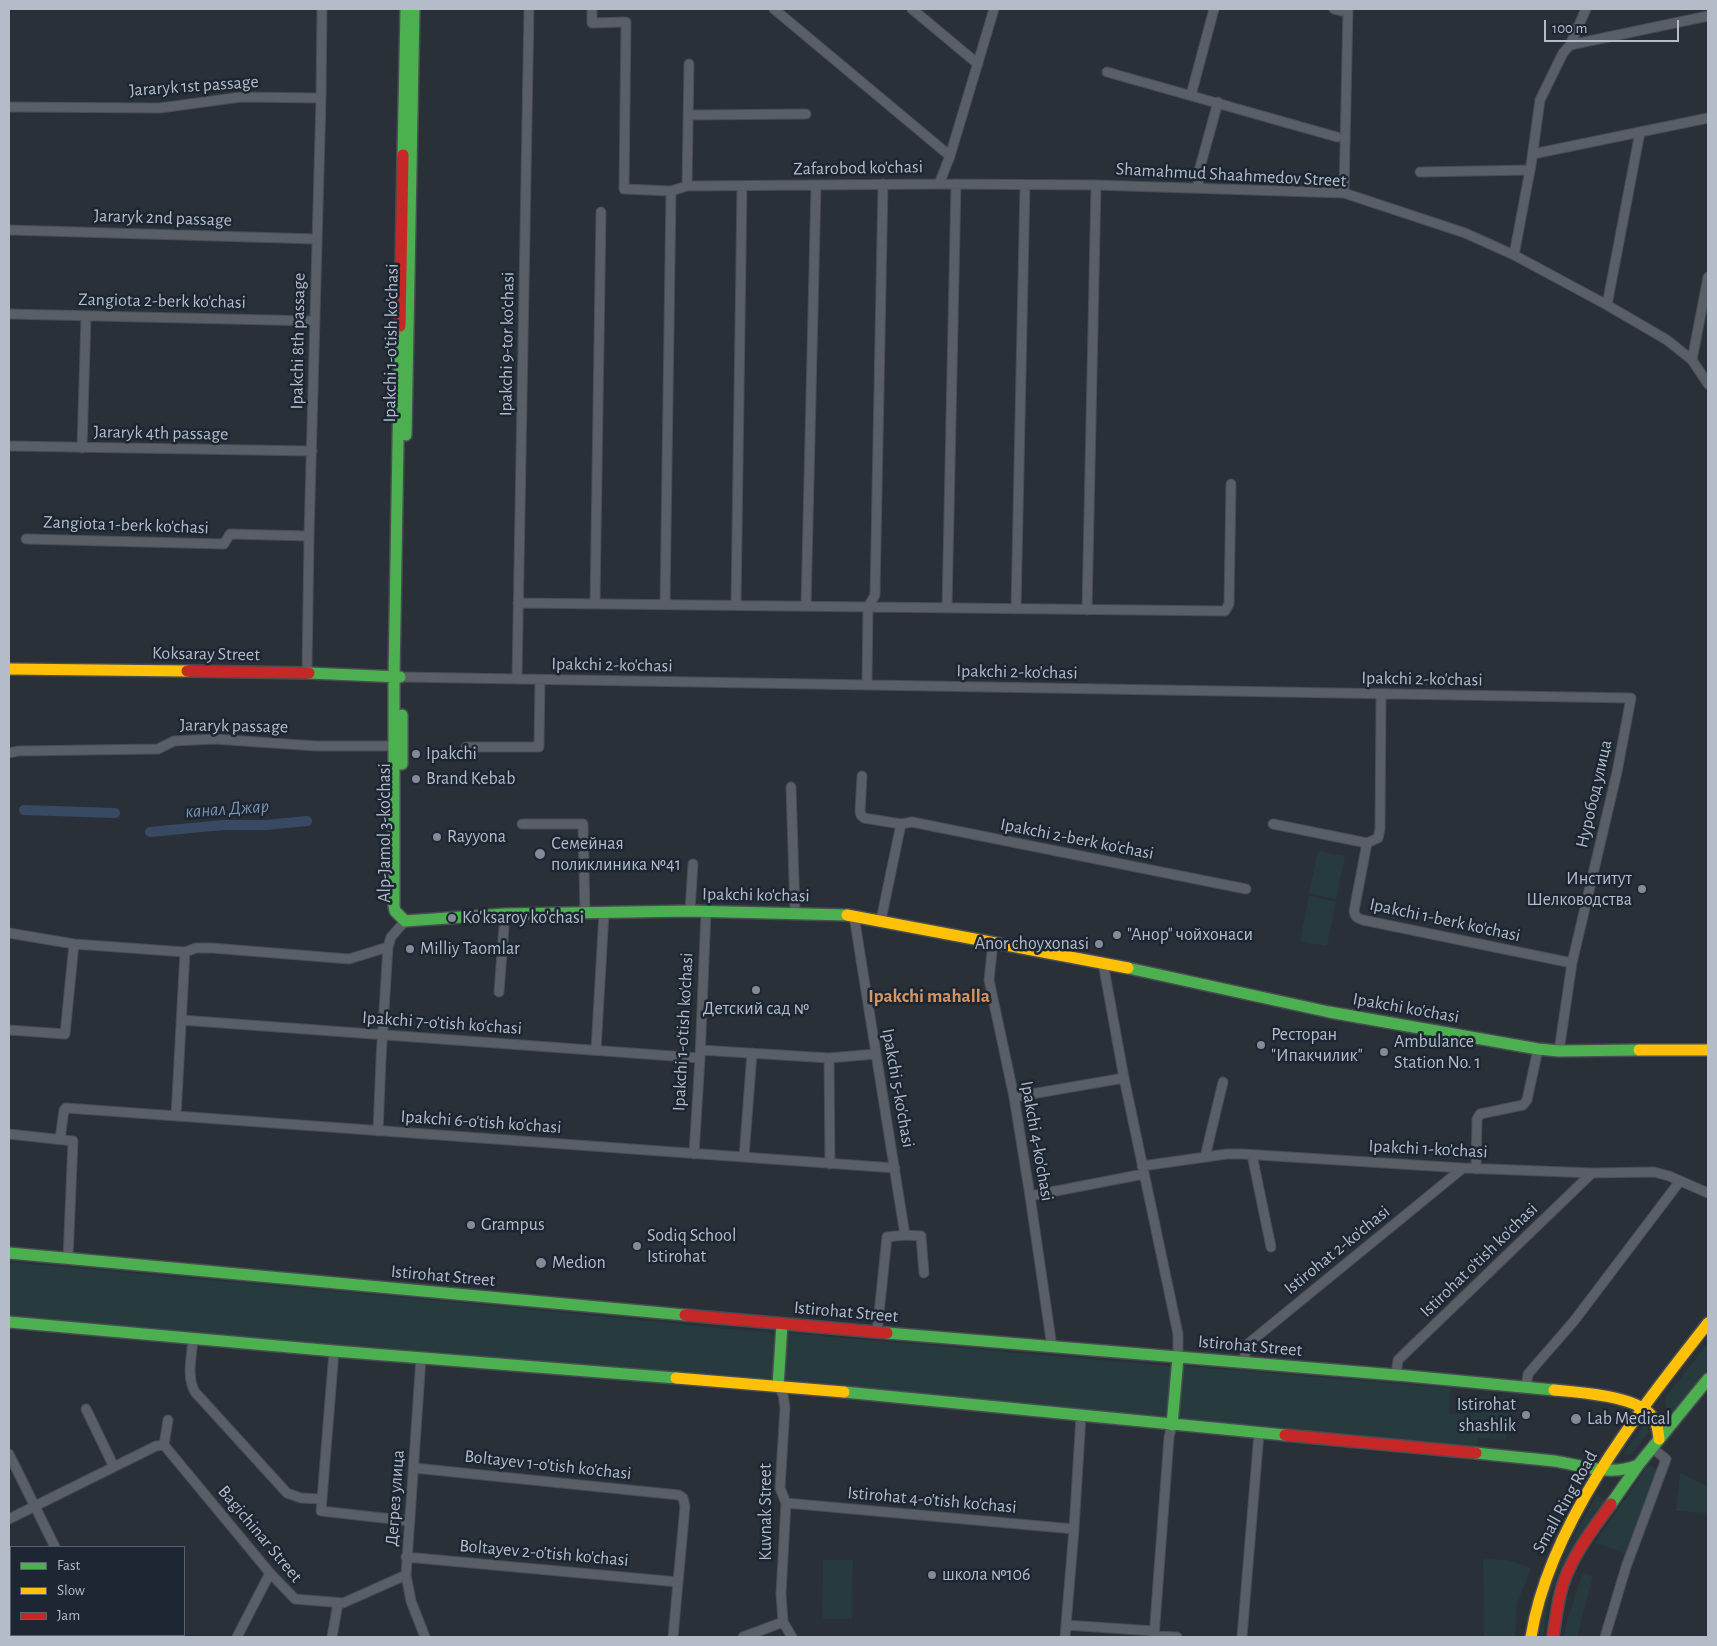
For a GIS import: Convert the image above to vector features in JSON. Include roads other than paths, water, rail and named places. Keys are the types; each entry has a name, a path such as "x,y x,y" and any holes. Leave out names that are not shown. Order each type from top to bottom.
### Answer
{"main road":[{"name":"Ipakchi 1-o'tish ko'chasi","path":"398,677 406,9"},
{"name":"Ipakchi 1-o'tish ko'chasi","path":"398,677 414,9"},
{"name":"Koksaray Street","path":"9,669 307,673 398,677"},
{"name":"Alp-Jamol 3-ko'chasi","path":"398,677 401,907 405,921"},
{"name":"Ipakchi ko'chasi","path":"405,921 505,914 690,911 844,914 1103,963 1330,1012 1538,1049 1559,1051 1708,1050"},
{"name":"Istirohat Street","path":"9,1253 782,1324 1526,1387 1583,1393 1643,1408"},
{"path":"9,1322 334,1351 778,1386 1517,1457 1600,1470 1619,1471 1639,1464"},
{"name":"Small Ring Road","path":"1531,1637 1538,1600 1551,1562 1600,1470 1643,1408 1708,1323"},
{"path":"778,1386 782,1324"},
{"path":"1172,1425 1178,1358"},
{"name":"Small Ring Road","path":"1552,1637 1560,1593 1575,1558 1587,1537 1639,1464 1708,1379"},
{"path":"1643,1408 1654,1419 1658,1429 1656,1444"}],"street":[{"name":"Ipakchi 8th passage","path":"307,673 322,9"},
{"name":"Ipakchi 9-tor ko'chasi","path":"517,679 529,9"},
{"name":"Zafarobod ko'chasi","path":"592,9 592,22 626,22 624,189 671,191 688,186 939,184 950,156 994,9"},
{"path":"774,9 950,156"},
{"path":"912,9 978,64"},
{"path":"1191,95 1214,9"},
{"path":"1341,9 1344,193"},
{"path":"1514,255 1530,170 1540,100 1563,54 1570,45 1586,9"},
{"path":"1570,45 1708,16"},
{"path":"688,186 689,64"},
{"path":"1107,72 1337,136"},
{"name":"Jararyk 1st passage","path":"9,107 160,108 241,97 321,98"},
{"path":"1198,188 1199,171 1218,102"},
{"path":"689,115 806,114"},
{"path":"1532,154 1708,118"},
{"path":"1607,304 1640,132"},
{"path":"1420,172 1530,170"},
{"path":"866,685 868,607 875,595 884,184"},
{"name":"Shamahmud Shaahmedov Street","path":"939,184 1096,185 1344,193 1465,233 1514,255 1607,304 1667,340 1692,360 1708,384"},
{"path":"947,608 956,184"},
{"path":"806,606 816,185"},
{"path":"1016,609 1025,185"},
{"path":"1087,610 1096,185"},
{"path":"736,605 742,186"},
{"path":"665,604 671,191"},
{"path":"595,604 600,212"},
{"name":"Jararyk 2nd passage","path":"9,230 317,239"},
{"path":"1692,360 1708,277"},
{"name":"Zangiota 2-berk ko'chasi","path":"9,314 314,321"},
{"path":"82,448 86,316"},
{"name":"Jararyk 4th passage","path":"9,446 312,451"},
{"path":"518,603 1225,611 1229,604 1232,484"},
{"name":"Zangiota 1-berk ko'chasi","path":"26,539 224,544 230,534 309,536"},
{"name":"Ipakchi 2-ko'chasi","path":"398,677 1631,698"},
{"path":"466,747 539,747 540,680"},
{"name":"Ipakchi 1-berk ko'chasi","path":"1381,694 1380,829 1378,838 1367,843 1354,911 1357,918 1572,963"},
{"name":"Нуробод улица","path":"1560,1044 1572,963 1617,772 1631,698"},
{"name":"Jararyk passage","path":"9,753 18,751 158,749 174,741 214,739 316,746 398,746"},
{"name":"Ipakchi 2-berk ko'chasi","path":"862,776 861,815 864,818 902,824 912,822 1246,889"},
{"path":"791,787 795,913"},
{"path":"522,824 583,824 586,913"},
{"path":"882,920 902,824"},
{"path":"1273,824 1367,843"},
{"path":"690,911 693,864"},
{"name":"Ipakchi 1-o'tish ko'chasi","path":"694,1154 706,911"},
{"path":"596,1050 604,913"},
{"path":"499,992 505,914"},
{"name":"Ipakchi 5-ko'chasi","path":"854,916 906,1235"},
{"path":"378,1131 388,946 391,937 405,921"},
{"path":"9,933 74,944 185,952 196,948 230,949 339,960 359,957 388,946"},
{"name":"Ipakchi 4-ko'chasi","path":"993,942 988,980 1014,1097 1052,1347"},
{"path":"9,1030 65,1034 74,944"},
{"path":"176,1116 185,952"},
{"path":"1103,963 1124,1078 1178,1334 1178,1358"},
{"name":"Ipakchi 7-o'tish ko'chasi","path":"181,1020 596,1050 700,1054 752,1053 829,1058 875,1054"},
{"path":"1476,1169 1477,1119 1480,1114 1487,1111 1523,1105 1527,1100 1538,1049"},
{"path":"744,1157 752,1053"},
{"path":"829,1058 830,1164"},
{"path":"1014,1097 1124,1078"},
{"path":"1205,1157 1223,1082"},
{"name":"Ipakchi 6-o'tish ko'chasi","path":"60,1139 65,1108 895,1168"},
{"path":"9,1134 73,1141 68,1258"},
{"name":"Ipakchi 1-ko'chasi","path":"1030,1196 1205,1157 1236,1154 1476,1169 1592,1173 1654,1172 1708,1193"},
{"path":"1252,1155 1271,1248"},
{"name":"Istirohat 2-ko'chasi","path":"1244,1363 1246,1347 1249,1342 1463,1168"},
{"name":"Istirohat o'tish ko'chasi","path":"1396,1375 1398,1360 1592,1173"},
{"path":"1526,1387 1528,1374 1574,1321 1680,1181"},
{"path":"878,1332 887,1237 921,1236 924,1273"},
{"path":"193,1339 190,1372 191,1385 195,1392 287,1493 301,1498 321,1499"},
{"path":"334,1351 320,1509 322,1512 410,1521"},
{"name":"Дегрез улица","path":"422,1358 406,1575 411,1601 425,1637"},
{"name":"Kuvnak Street","path":"778,1386 784,1400 780,1488 786,1503 781,1594 782,1622"},
{"path":"86,1409 114,1467"},
{"path":"1065,1637 1081,1416"},
{"path":"9,1519 156,1446 164,1445 168,1420"},
{"path":"1154,1635 1169,1437 1172,1425"},
{"path":"1242,1637 1259,1433"},
{"path":"1605,1637 1626,1567 1666,1459 1656,1444"},
{"name":"Bаgichinar Street","path":"164,1445 270,1573 295,1599 338,1603 349,1601 406,1575"},
{"path":"9,1454 54,1546"},
{"name":"Boltayev 1-o'tish ko'chasi","path":"414,1468 679,1495 683,1498 685,1506 678,1582"},
{"name":"Istirohat 4-o'tish ko'chasi","path":"786,1503 1074,1529"},
{"name":"Boltayev 2-o'tish ko'chasi","path":"406,1557 678,1582"},
{"path":"239,1636 270,1573"},
{"path":"673,1637 678,1582"},
{"path":"332,1637 338,1603"},
{"path":"743,1637 782,1622 792,1637"},
{"path":"1066,1625 1178,1637"}],"waterway":[{"name":"канал Джар","path":"24,810 115,813"},
{"name":"канал Джар","path":"150,832 223,825 266,825 307,821"}],"place":[{"name":"Ipakchi","path":"416,754"},
{"name":"Brand Kebab","path":"416,779"},
{"name":"Rayyona","path":"437,837"},
{"name":"Семейная поликлиника №41","path":"540,854"},
{"name":"Институт Шелководства","path":"1642,889"},
{"name":"Ko'ksaroy ko'chasi","path":"452,918"},
{"name":"\"Анор\" чойхонаси","path":"1117,935"},
{"name":"Anor choyxonasi","path":"1099,944"},
{"name":"Milliy Taomlar","path":"410,949"},
{"name":"Детский сад №","path":"756,990"},
{"name":"Ресторан \"Ипакчилик\"","path":"1261,1045"},
{"name":"Ambulance Station No. 1","path":"1384,1052"},
{"name":"Grampus","path":"471,1225"},
{"name":"Sodiq School Istirohat","path":"637,1246"},
{"name":"Medion","path":"541,1263"},
{"name":"Istirohat shashlik","path":"1526,1415"},
{"name":"Lab Medical","path":"1576,1419"},
{"name":"школа №106","path":"932,1575"}],"district":[{"name":"Ipakchi mahalla","path":"929,996"}]}
